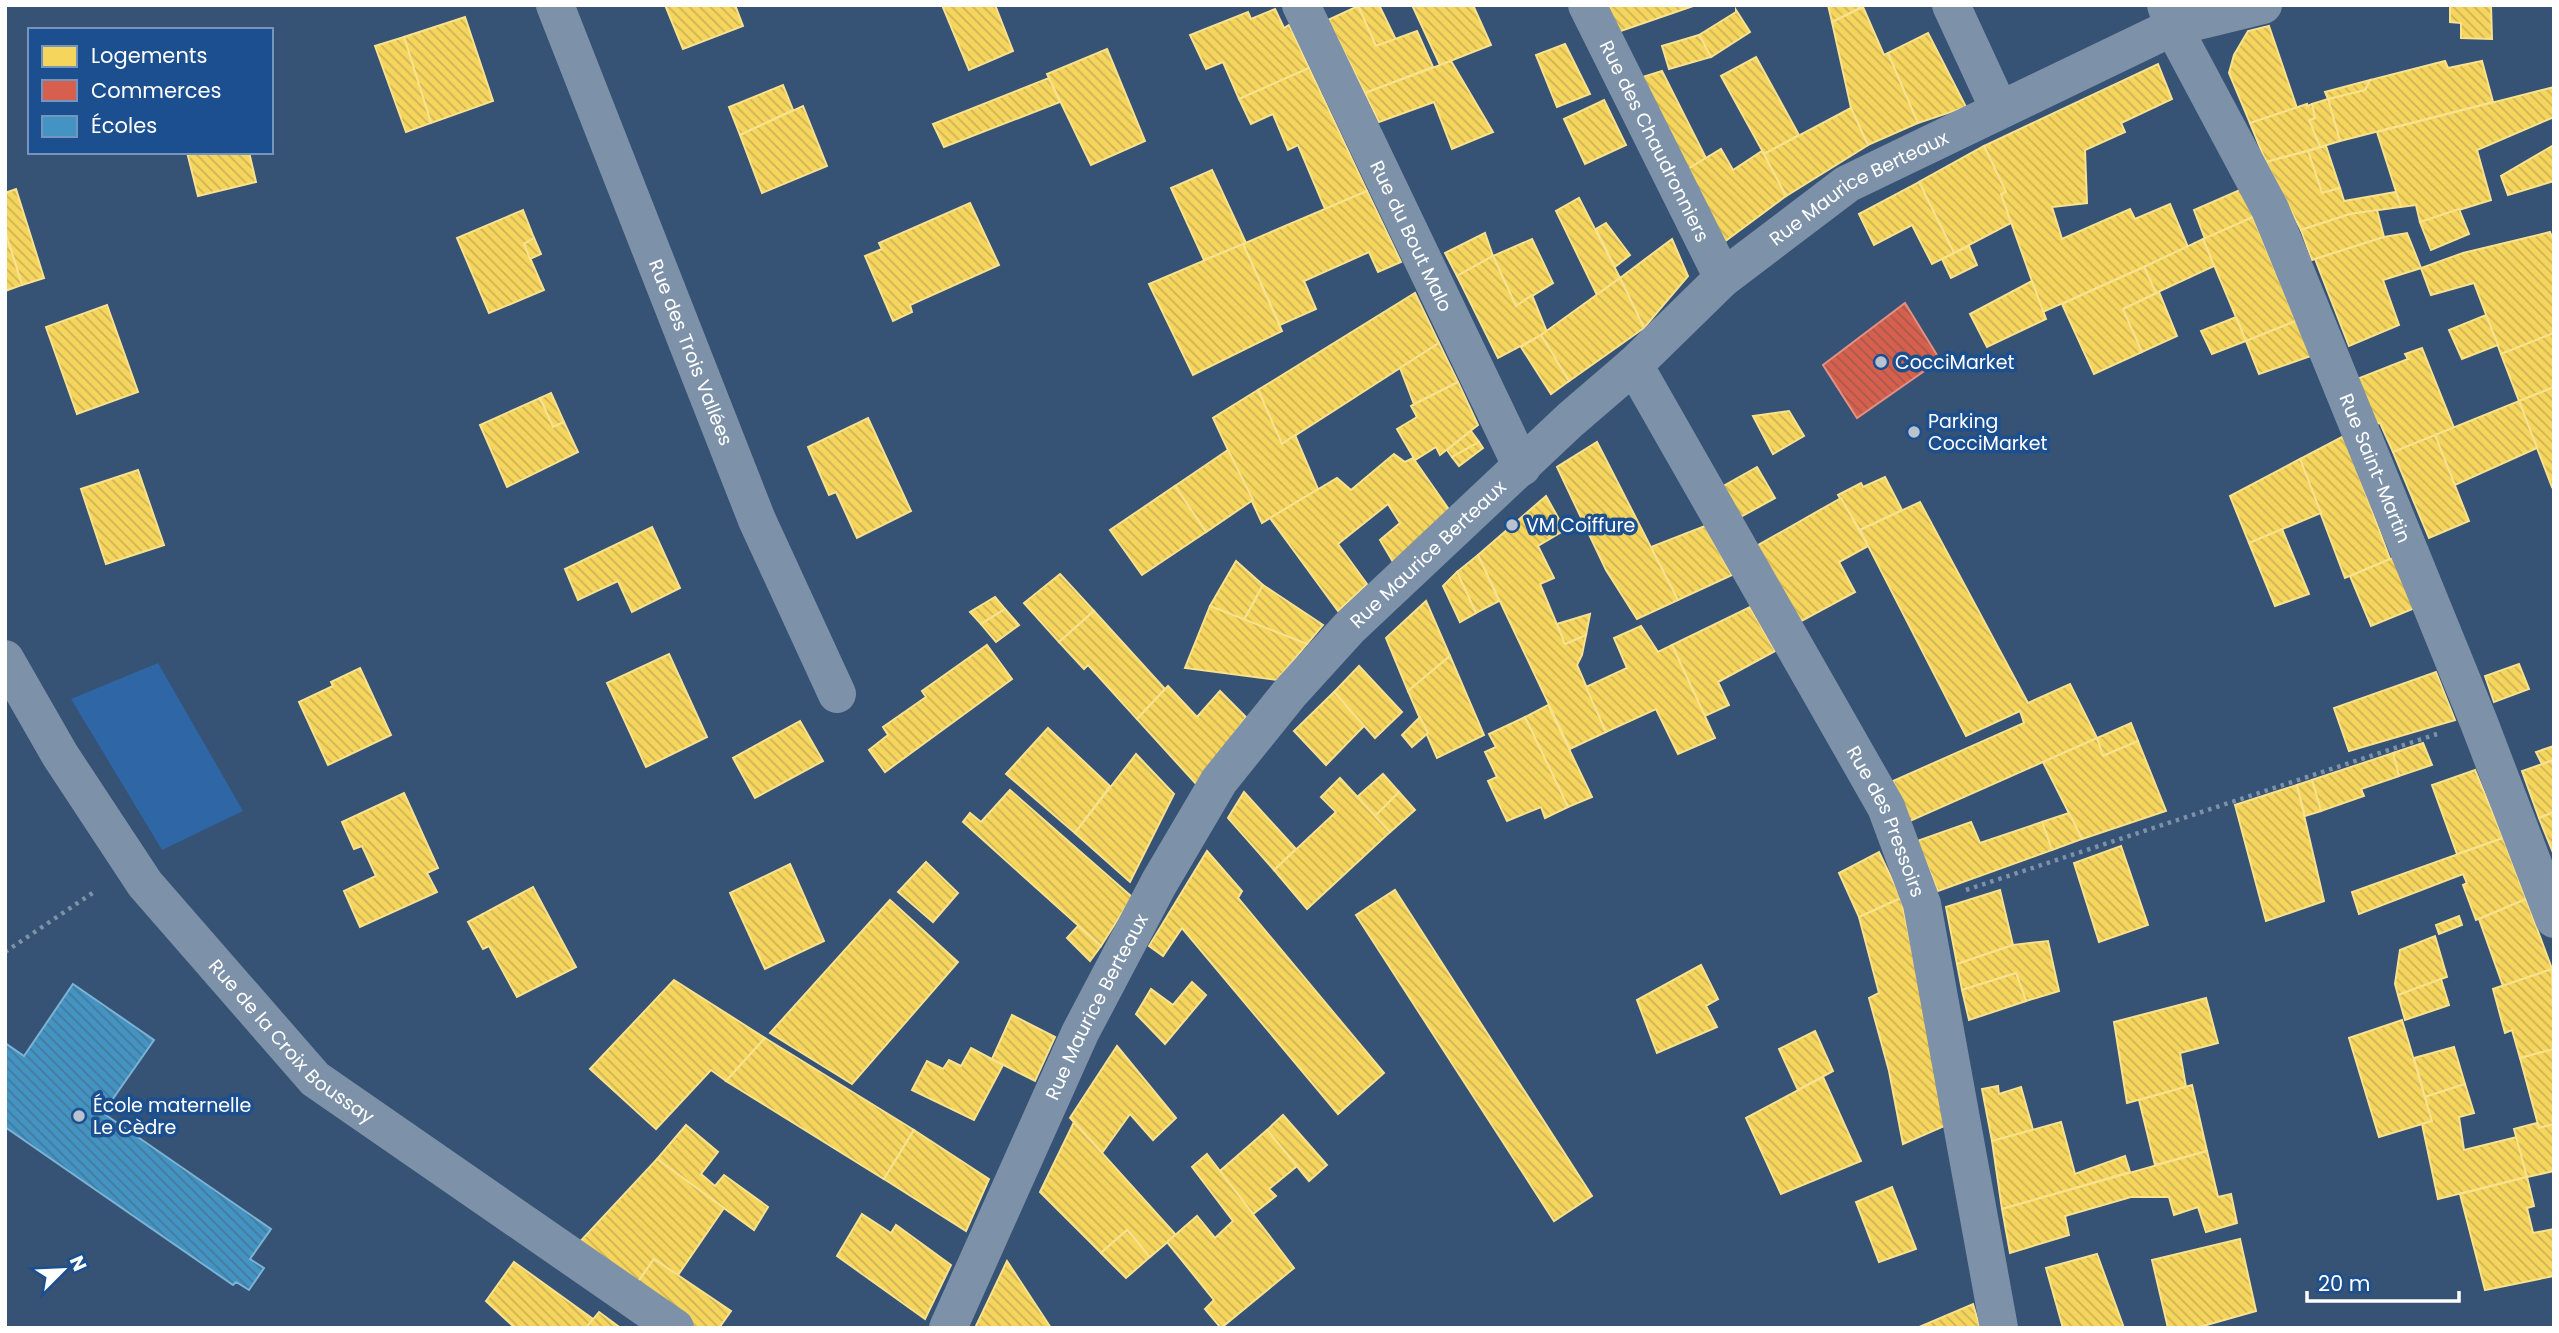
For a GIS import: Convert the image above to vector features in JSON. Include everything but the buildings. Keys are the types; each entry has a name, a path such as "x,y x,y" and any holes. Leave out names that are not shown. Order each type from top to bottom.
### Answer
{"street":[{"name":"Rue des Trois Vallées","path":"555,5 757,520 838,694"},
{"name":"Rue du Bout Malo","path":"1301,5 1522,467"},
{"name":"Rue des Chaudronniers","path":"1587,5 1723,278"},
{"path":"1951,5 1999,109"},
{"name":"Rue Maurice Berteaux","path":"948,1328 1080,1033 1159,883 1219,781 1289,694 1349,628 1570,420 1634,365 1723,278 1847,184 1999,109 2169,16 2263,5"},
{"name":"Rue Saint-Martin","path":"2169,16 2270,209 2478,720 2554,919"},
{"name":"Rue des Pressoirs","path":"1634,365 1792,647 1886,807 1922,904 1999,1328"},
{"name":"Rue de la Croix Boussay","path":"5,659 60,755 145,884 315,1079 675,1328"}],"path":[{"path":"1922,904 2478,720"},
{"path":"5,952 95,891 113,834"}],"shaded area":[{"path":"158,663 243,811 162,850 71,699"}],"place":[{"name":"CocciMarket","path":"1881,362"},
{"name":"Parking CocciMarket","path":"1914,432"},
{"name":"VM Coiffure","path":"1512,525"},
{"name":"École maternelle Le Cèdre","path":"79,1116"}]}
